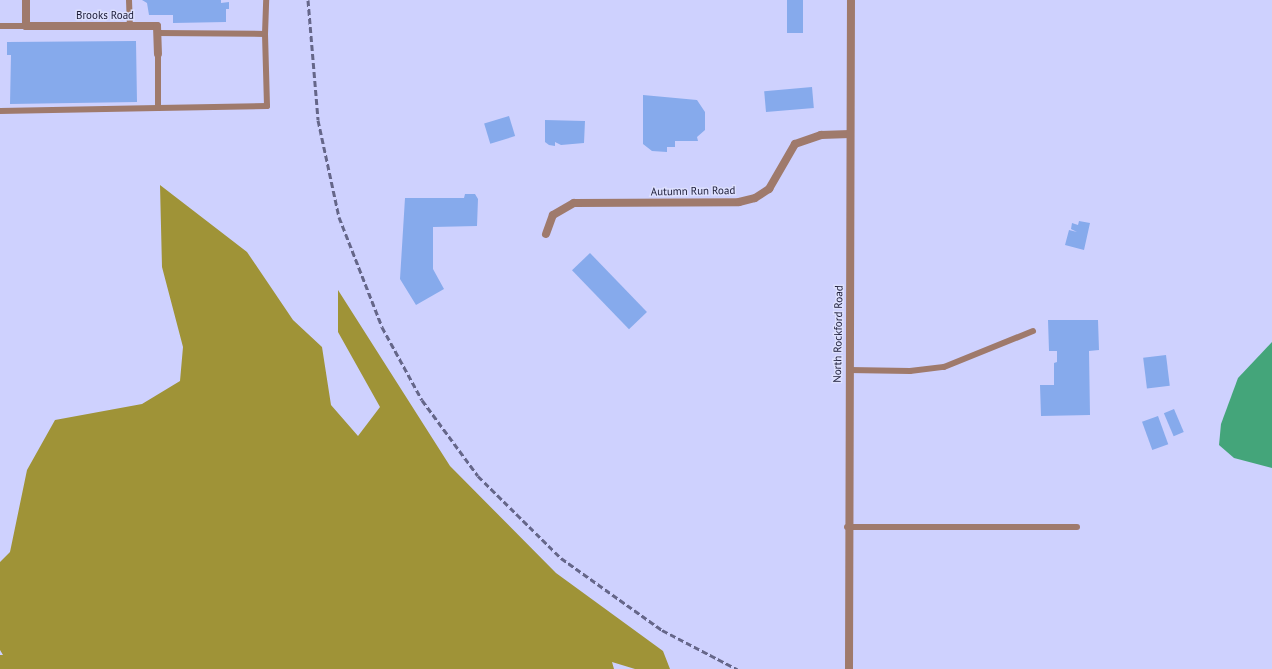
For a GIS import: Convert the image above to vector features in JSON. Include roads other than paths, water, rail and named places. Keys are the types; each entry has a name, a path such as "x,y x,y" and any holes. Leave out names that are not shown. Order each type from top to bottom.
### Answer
{"street":[{"path":"26,0 27,26"},
{"name":"North Rockford Road","path":"849,669 848,527 851,0"},
{"name":"Brooks Road","path":"27,26 157,26 157,33"},
{"path":"157,33 158,54"},
{"name":"Autumn Run Road","path":"546,234 553,215 574,203 739,202 755,198 770,189 794,144 821,135 850,134"}],"lane":[{"path":"129,0 130,25"},
{"path":"0,105 0,110 267,106 265,34 266,0"},
{"path":"0,26 27,26"},
{"path":"157,33 265,34"},
{"path":"158,54 158,108"},
{"path":"849,370 910,371 944,367 1033,331"},
{"path":"848,527 1077,527"}],"railway":[{"path":"308,0 318,120 339,217 382,327 422,400 478,476 561,558 662,630 737,669"}]}
